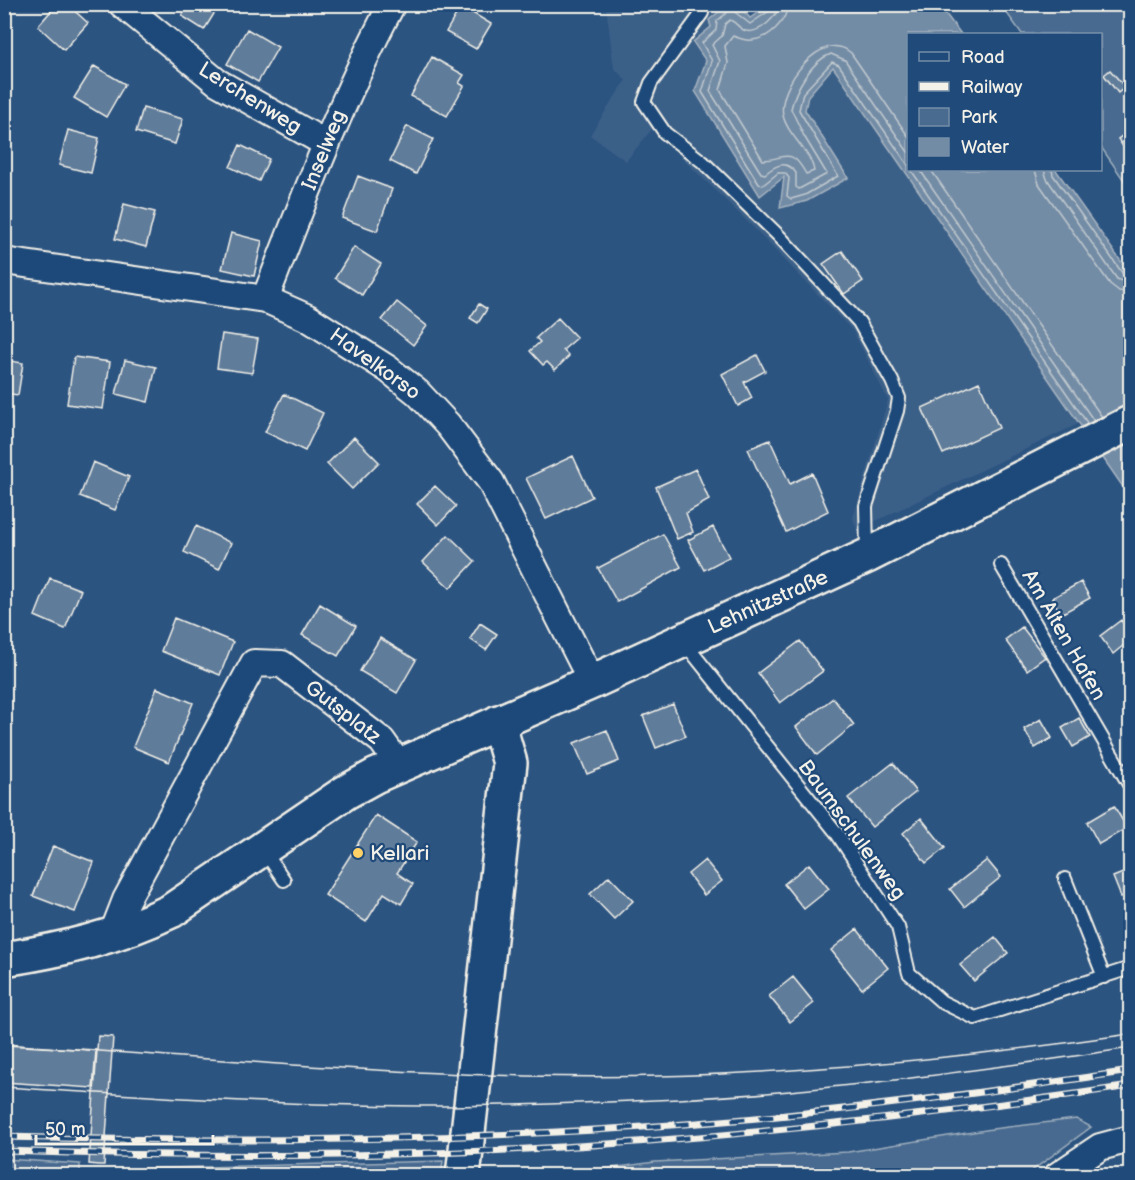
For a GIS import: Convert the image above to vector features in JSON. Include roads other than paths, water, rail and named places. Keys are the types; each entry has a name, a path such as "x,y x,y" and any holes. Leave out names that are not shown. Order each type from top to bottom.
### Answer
{"main road":[{"name":"Lehnitzstraße","path":"399,765 592,682 867,556 1131,423"},
{"path":"463,1176 510,763 498,722"},
{"name":"Gutsplatz","path":"112,936 171,911 346,792 399,765"},
{"path":"4,959 62,950 112,936"}],"street":[{"name":"Lerchenweg","path":"122,4 217,82 325,143"},
{"name":"Inselweg","path":"265,299 325,143 357,70 392,4"},
{"name":"Havelkorso","path":"4,261 265,299 308,318 379,363 418,393 448,425 491,482 592,682"},
{"name":"Gutsplatz","path":"112,936 126,900 254,663 282,664 382,741 399,765"},
{"path":"1057,1176 1100,1148 1131,1139"}],"lane":[{"path":"702,13 651,83 644,102 665,133 703,162 779,236 859,322 892,381 898,398 897,411 866,506 867,556"},
{"name":"Am Alten Hafen","path":"1000,566 1131,786"},
{"name":"Baumschulenweg","path":"682,640 836,832 898,927 909,973 942,1002 975,1018 1131,968"},
{"path":"263,849 284,880"},
{"path":"1065,879 1104,977"}],"water":[{"path":"727,5 738,5 750,18 769,5 939,5 960,33 907,33 907,171 1057,171 1130,274 1130,497 833,67 808,96 805,110 848,178 807,201 780,208 784,177 760,196 695,91 706,61 693,42 711,27 709,20"}],"tram line":[{"path":"4,1044 396,1071 602,1077 754,1073 829,1068 980,1054 1130,1034"},
{"path":"4,1087 315,1104 418,1106 582,1103 793,1091 962,1072 1130,1048"}],"railway":[{"path":"4,1137 260,1140 430,1137 600,1130 853,1108 964,1095 1130,1071"},
{"path":"4,1151 266,1156 527,1149 678,1139 829,1125 1130,1086"}],"place":[{"name":"Kellari","path":"358,853"}]}
